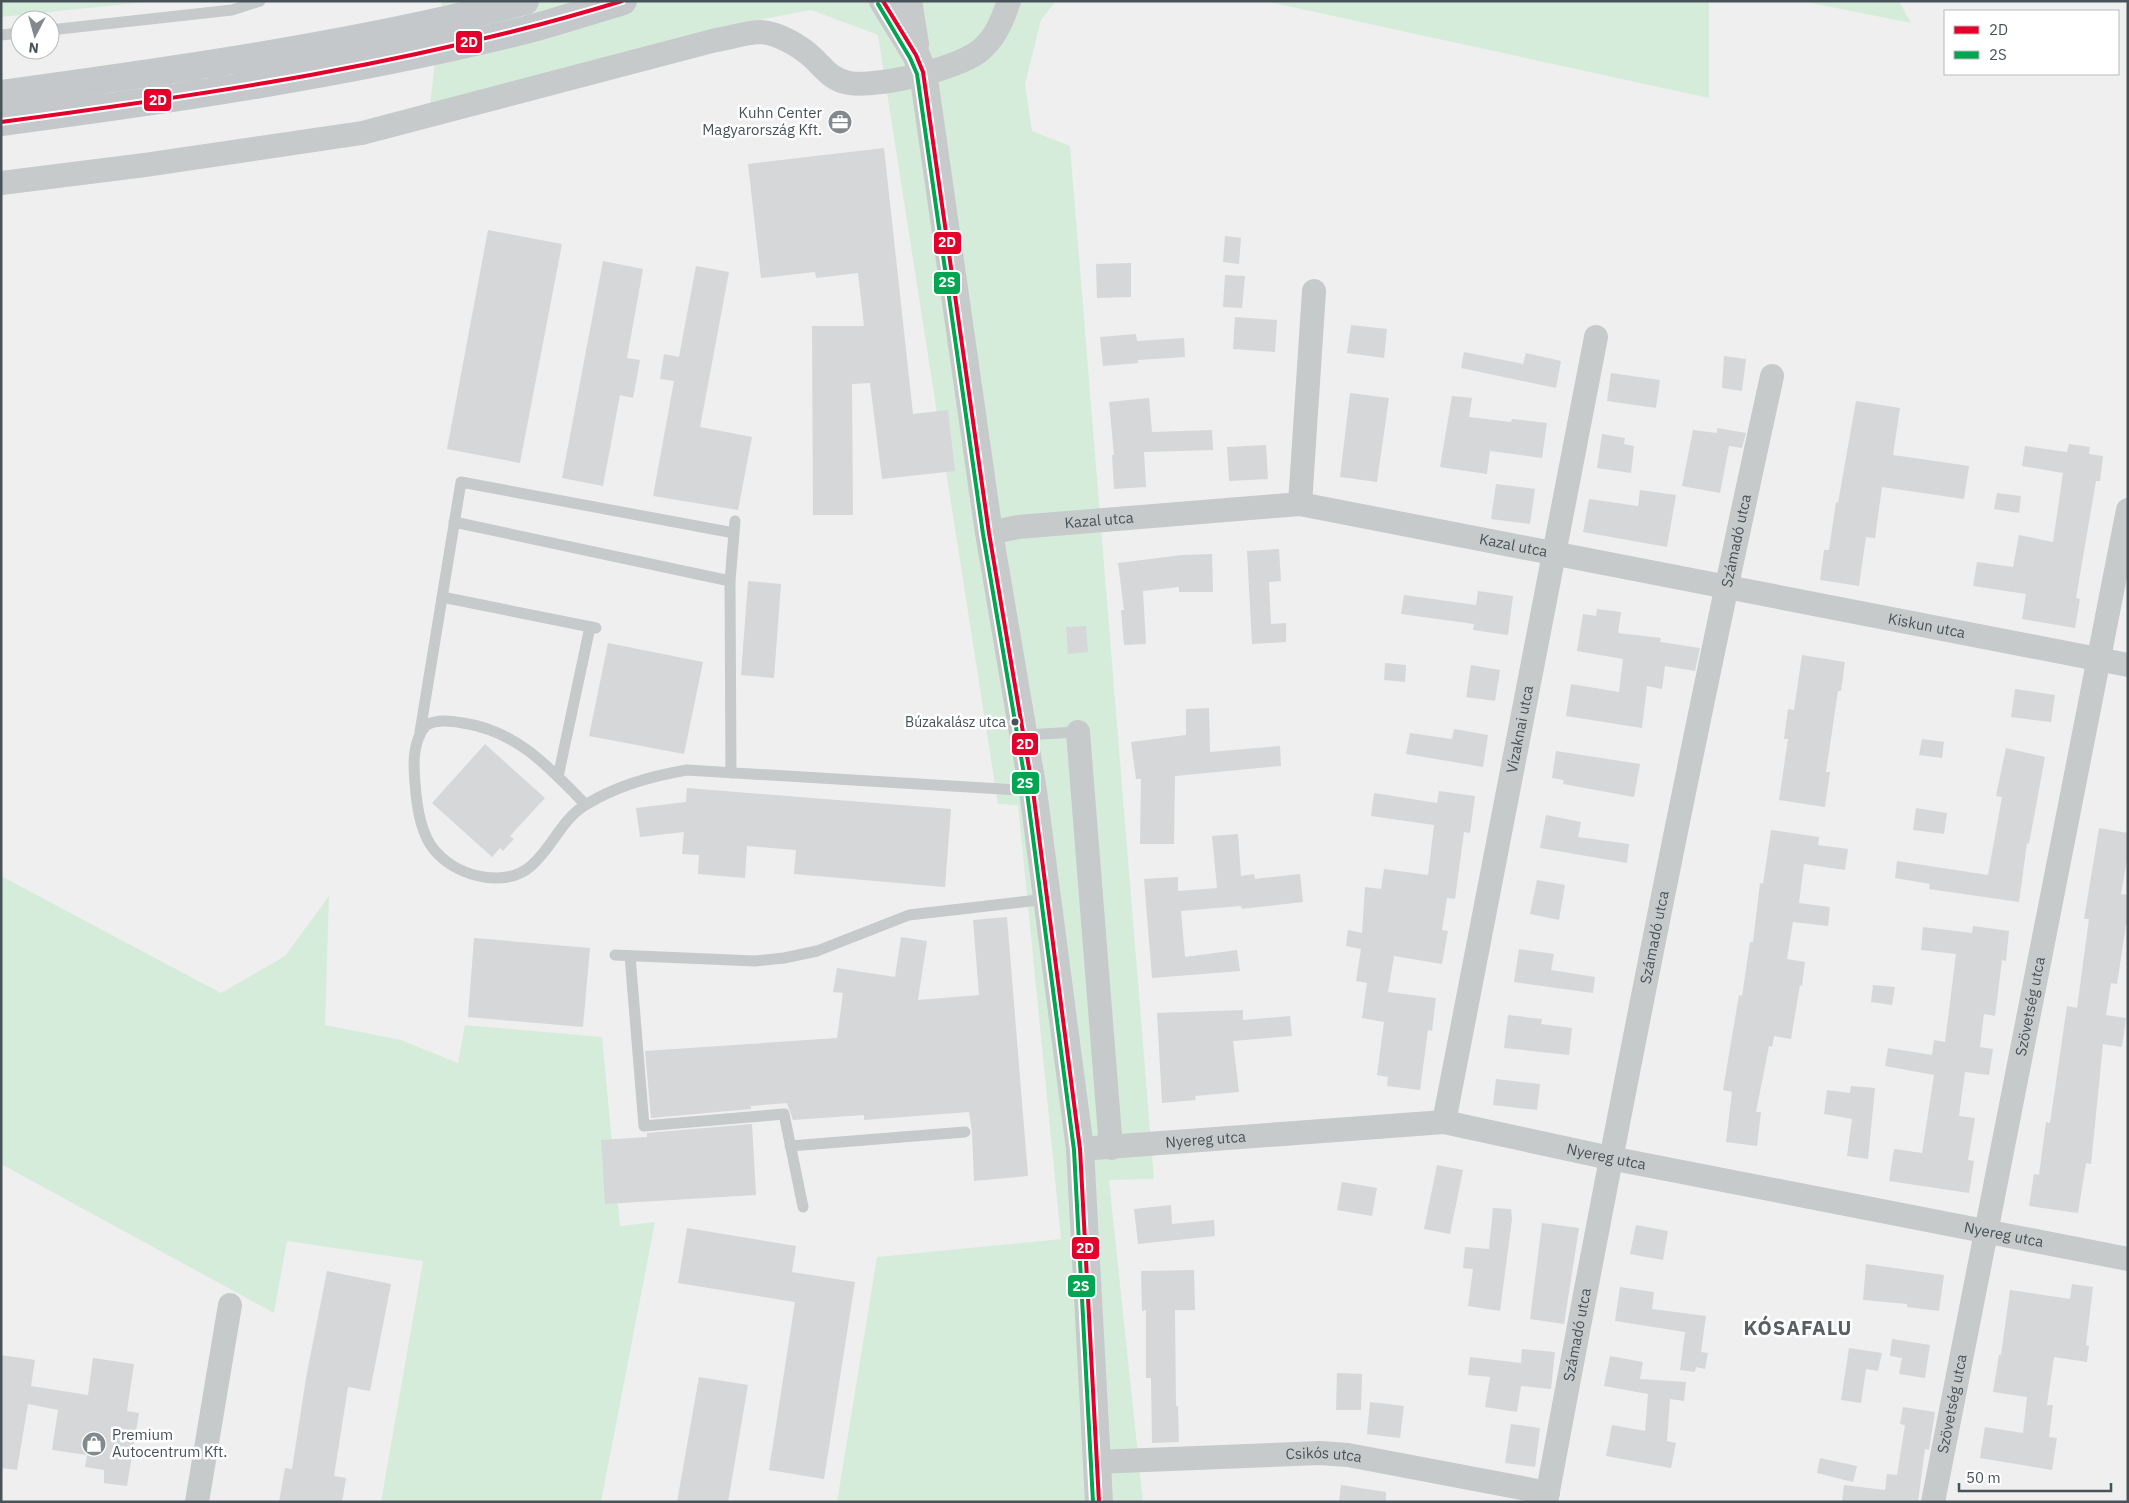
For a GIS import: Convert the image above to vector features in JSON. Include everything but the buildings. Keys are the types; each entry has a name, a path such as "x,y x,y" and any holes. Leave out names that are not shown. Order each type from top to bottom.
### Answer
{"main road":[{"path":"1,94 245,60 370,36 525,1"},
{"path":"1,122 213,91 367,64 522,30 623,1"}],"street":[{"path":"883,1 920,64"},
{"path":"908,1 920,64 989,533 1033,791 1080,1149 1098,1502"},
{"path":"1,183 145,166 362,133 716,40 761,32 788,41 812,57 827,74 848,83 872,84 920,64 964,60 983,48 998,29 1010,1"},
{"path":"1300,504 1314,291"},
{"name":"Vízaknai utca","path":"1444,1122 1596,337"},
{"name":"Számadó utca","path":"1547,1497 1610,1158 1726,586 1772,376"},
{"name":"Kazal utca","path":"989,533 1018,527 1300,504 1726,586"},
{"name":"Szövetség utca","path":"1933,1502 2097,658 2128,510"},
{"name":"Kiskun utca","path":"1726,586 2128,665"},
{"path":"1078,732 1111,1148"},
{"name":"Nyereg utca","path":"1080,1149 1444,1122 1610,1158 2128,1259"},
{"path":"197,1502 230,1304"},
{"name":"Csikós utca","path":"1095,1462 1320,1453 1348,1456 1547,1497"}],"lane":[{"path":"60,29 232,10 260,1"},
{"path":"731,773 730,581 735,527 461,482 414,763 418,807 428,840 437,854 464,871 492,878 521,873 532,865 572,814 585,804 611,790 658,775 687,770 731,773 1033,791"},
{"path":"454,522 730,581"},
{"path":"442,597 593,627 558,777"},
{"path":"419,735 426,725 436,721 484,727 505,734 558,777 585,804"},
{"path":"1024,735 1078,732"},
{"path":"615,955 755,962 817,951 909,914 1047,899"},
{"path":"630,956 644,1126 784,1114 803,1207"},
{"path":"790,1146 964,1132"}],"green space":[{"path":"1,1 156,1 60,11 10,10 10,16 1,17"},
{"path":"442,1 1056,1 1041,20 1025,84 1032,131 1070,146 1154,1179 1109,1180 1143,1502 837,1502 877,1257 1061,1239 1018,805 998,804 878,35 811,10 731,25 429,114"},
{"path":"1264,1 1709,1 1709,98"},
{"path":"1801,1 1899,1 1911,23"},
{"path":"1,876 221,993 285,956 329,896 325,1025 401,1040 458,1063 465,1025 602,1037 620,1226 655,1222 601,1502 381,1502 423,1261 287,1241 274,1313 1,1164"}],"transit line":[{"name":"2D","path":"1,122 237,88 392,59 546,23 622,1"},
{"name":"2D","path":"883,1 916,55 923,72 989,533 1033,791 1080,1149 1099,1502"},
{"name":"2S","path":"878,4 910,58 917,74 983,534 1027,792 1074,1150 1093,1502"}],"place":[{"name":"Kuhn Center Magyarország Kft.","path":"840,122"},
{"name":"Búzakalász utca","path":"1015,722"},
{"name":"Premium Autocentrum Kft.","path":"94,1444"}],"district":[{"name":"KÓSAFALU","path":"1798,1328"}]}
